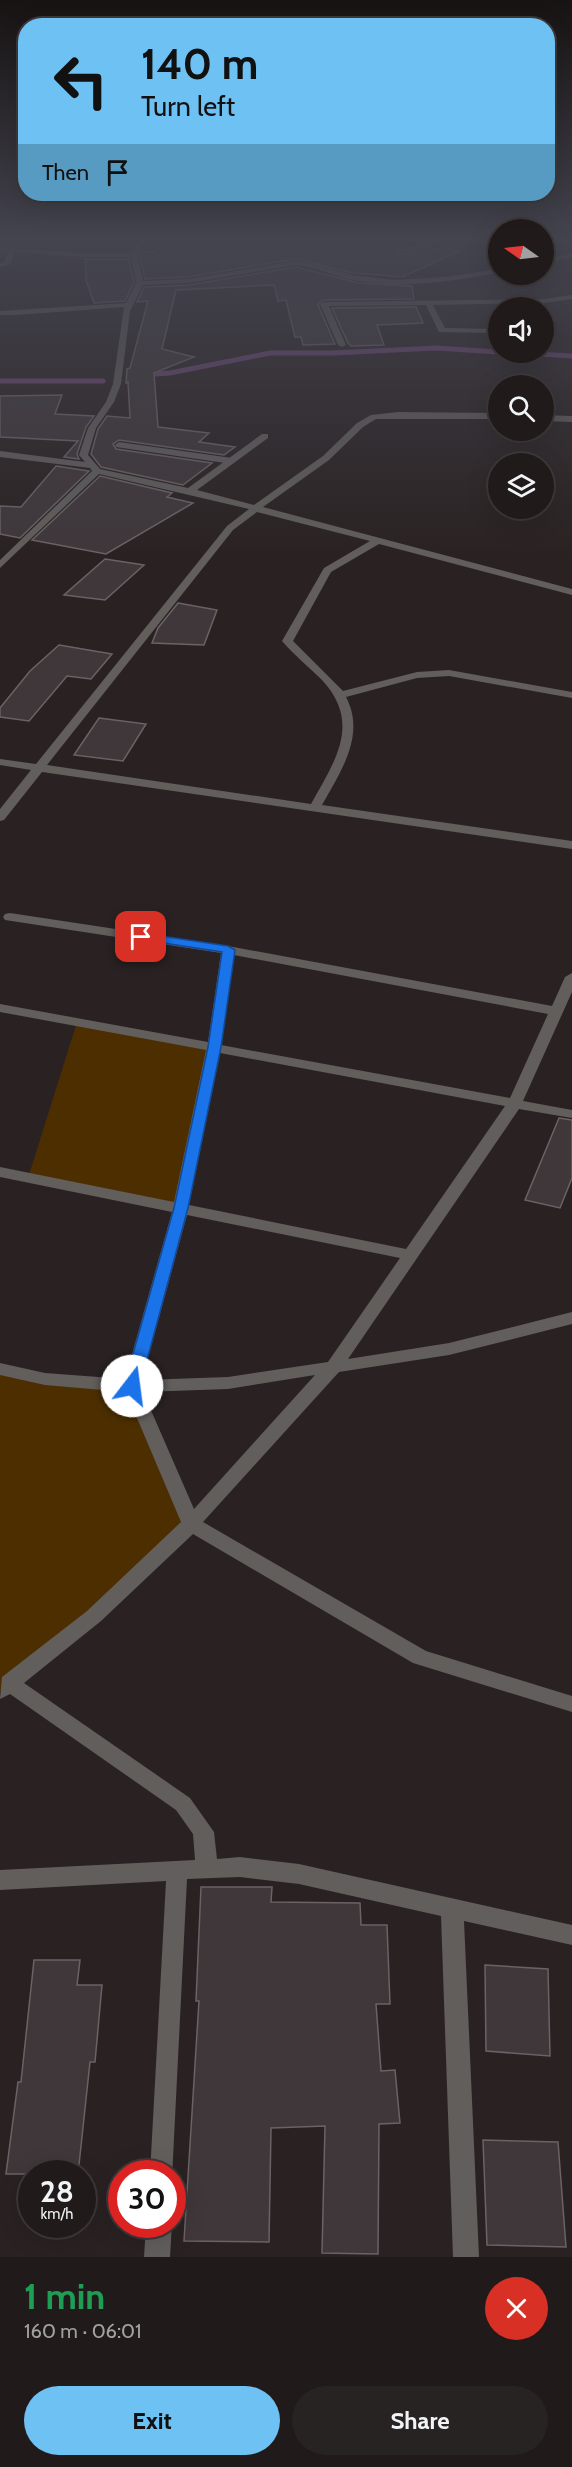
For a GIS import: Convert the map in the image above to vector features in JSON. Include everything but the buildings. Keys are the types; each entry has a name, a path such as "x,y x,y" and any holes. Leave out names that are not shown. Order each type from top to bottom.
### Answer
{"street":[{"path":"94,469 83,455 92,428 110,402 117,384 122,344"},
{"path":"0,817 230,528 326,458 360,425 374,417 398,415 488,417"},
{"path":"554,418 572,419"},
{"path":"190,491 265,436"},
{"path":"119,445 175,449 232,461"},
{"path":"0,454 94,469 190,491 572,592"},
{"path":"0,565 94,469"},
{"path":"315,807 342,756 347,740 349,713 340,695 287,641 327,570 379,540"},
{"path":"340,695 417,675 449,673 572,695"},
{"path":"0,762 572,845"},
{"path":"10,917 228,950 557,1011"},
{"path":"228,950 214,1047 181,1208 132,1386 191,1524 420,1657 572,1704"},
{"path":"207,1868 203,1832 183,1804 4,1687 94,1616 191,1524 334,1366 515,1103 572,977"},
{"path":"0,1008 572,1114"},
{"path":"0,1172 410,1255"},
{"path":"0,1369 45,1379 132,1386 228,1383 449,1349 572,1318"},
{"path":"0,1880 240,1867 299,1874 572,1935"},
{"path":"163,2160 177,1870"},
{"path":"452,1907 465,2257"},
{"path":"157,2257 158,2238"}],"shaded area":[{"path":"77,1022 214,1047 181,1208 28,1178"},
{"path":"0,1369 132,1386 191,1524 94,1616 0,1691"}],"waterway":[{"path":"141,375 170,373 270,353 333,353 436,348 488,351"},
{"path":"554,355 572,356"},
{"path":"0,381 103,381"}],"route":[{"path":"132,1386 181,1208 214,1047 228,950 141,937"}]}
